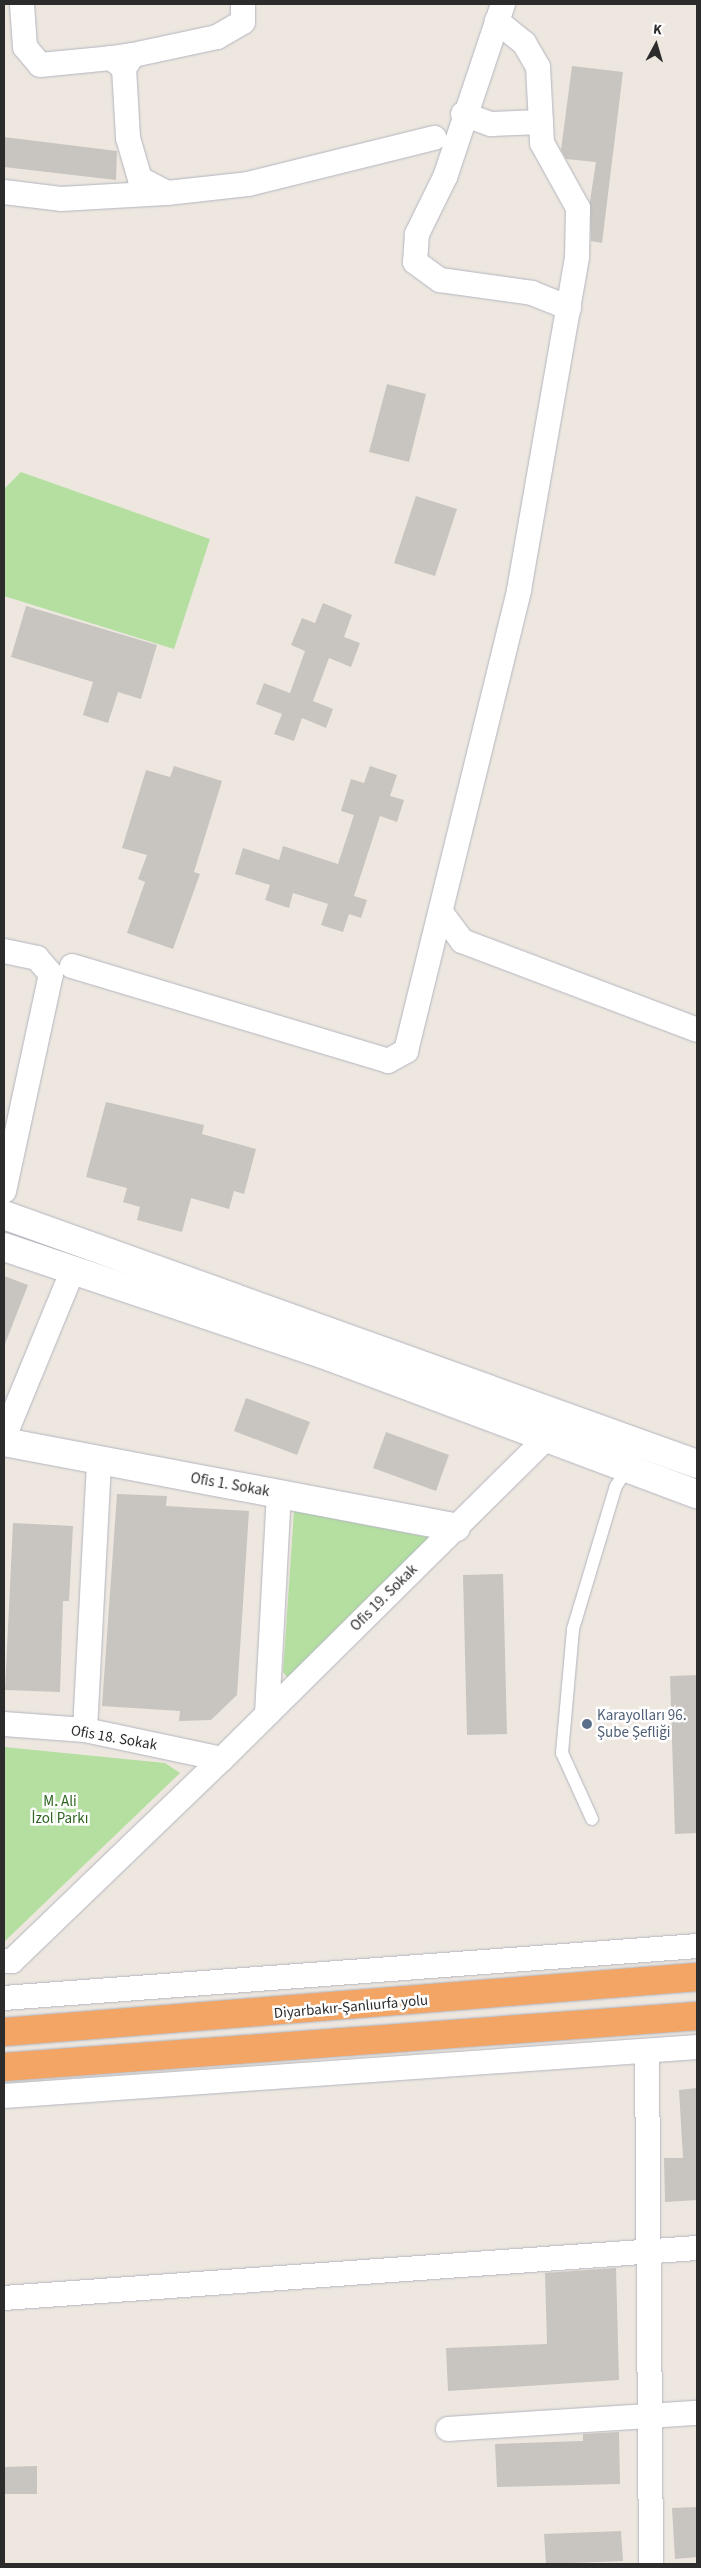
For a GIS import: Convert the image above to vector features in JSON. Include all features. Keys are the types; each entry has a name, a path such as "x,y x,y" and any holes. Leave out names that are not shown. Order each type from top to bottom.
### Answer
{"highway":[{"name":"Diyarbakır-Şanlıurfa yolu","path":"4,2032 697,1977"},
{"path":"4,2067 697,2016"}],"main road":[{"path":"8,1211 697,1464"},
{"path":"4,1247 330,1357 697,1494"},
{"name":"Ofis 1. Sokak","path":"4,1442 456,1527"}],"street":[{"path":"22,4 25,47 40,65 123,60 217,37 243,22 243,4"},
{"path":"500,12 462,118 445,177 417,234 415,262 440,280 532,293 569,308"},
{"path":"4,951 388,1061 406,1051 435,945 520,590 577,257 578,208 542,143 538,67 524,43 500,12"},
{"path":"123,60 128,138 135,187"},
{"path":"4,192 61,199 135,187 166,193 248,184 434,138 462,118 491,124 541,122"},
{"path":"434,138 451,156"},
{"path":"442,914 462,941"},
{"path":"435,945 462,941 697,1030"},
{"path":"4,1191 53,966"},
{"path":"4,1437 73,1270"},
{"name":"Ofis 19. Sokak","path":"8,1961 222,1760 546,1438"},
{"path":"85,1730 99,1461"},
{"path":"267,1714 279,1494"},
{"name":"Ofis 18. Sokak","path":"4,1724 85,1730 222,1760"},
{"path":"4,1998 697,1946"},
{"path":"4,2096 697,2047"},
{"path":"647,2052 652,2564"},
{"path":"4,2298 697,2248"},
{"path":"448,2429 650,2414 697,2413"}],"lane":[{"path":"592,1819 562,1752 573,1630 616,1486 628,1468"}],"green space":[{"path":"21,472 210,539 174,649 4,596 4,489"},
{"path":"294,1511 427,1537 433,1542 292,1683 283,1672"},
{"name":"M. Ali İzol Parkı","path":"4,1747 165,1763 180,1773 5,1941"}],"building":[{"path":"572,66 623,72 602,243 591,241 590,201 596,162 566,159 561,150"},
{"path":"4,137 117,151 116,180 4,167"},
{"path":"387,384 426,394 409,462 369,452"},
{"path":"416,496 457,509 435,576 394,563"},
{"path":"323,603 352,615 344,637 360,643 351,667 329,658 313,701 333,709 326,728 302,718 294,741 274,734 282,714 256,704 264,683 290,693 305,651 291,645 302,618 315,623"},
{"path":"26,606 157,645 141,699 118,692 108,723 83,715 93,682 11,657"},
{"path":"174,766 222,781 194,872 200,874 173,949 127,933 145,882 138,879 147,855 122,848 146,770 170,777"},
{"path":"370,766 397,775 390,796 404,800 397,822 380,816 354,896 367,900 361,918 349,914 343,932 321,925 328,904 293,893 289,908 265,900 270,885 235,874 243,848 279,860 283,846 338,864 354,815 341,811 351,779 364,783"},
{"path":"106,1102 204,1125 202,1134 256,1149 244,1194 234,1191 229,1209 191,1198 182,1232 137,1220 140,1207 123,1202 127,1188 86,1177"},
{"path":"4,1276 28,1285 5,1344 4,1344"},
{"path":"246,1398 310,1422 297,1455 234,1431"},
{"path":"386,1432 449,1455 436,1491 373,1468"},
{"path":"117,1494 167,1496 166,1506 249,1511 237,1695 211,1720 179,1721 180,1711 102,1706"},
{"path":"13,1523 73,1526 69,1601 63,1601 60,1692 5,1690"},
{"path":"503,1574 507,1734 467,1735 463,1575"},
{"path":"697,1675 697,1833 675,1834 670,1676"},
{"path":"697,2088 697,2200 665,2202 664,2158 683,2158 679,2090"},
{"path":"616,2268 619,2380 448,2391 446,2348 547,2344 545,2273"},
{"path":"619,2432 620,2484 497,2487 495,2444 583,2441 583,2434"},
{"path":"37,2466 37,2494 4,2494 4,2467"},
{"path":"697,2507 697,2557 675,2559 672,2508"},
{"path":"621,2531 623,2561 546,2564 544,2534"}],"place":[{"name":"Karayolları 96. Şube Şefliği","path":"587,1724"}]}
